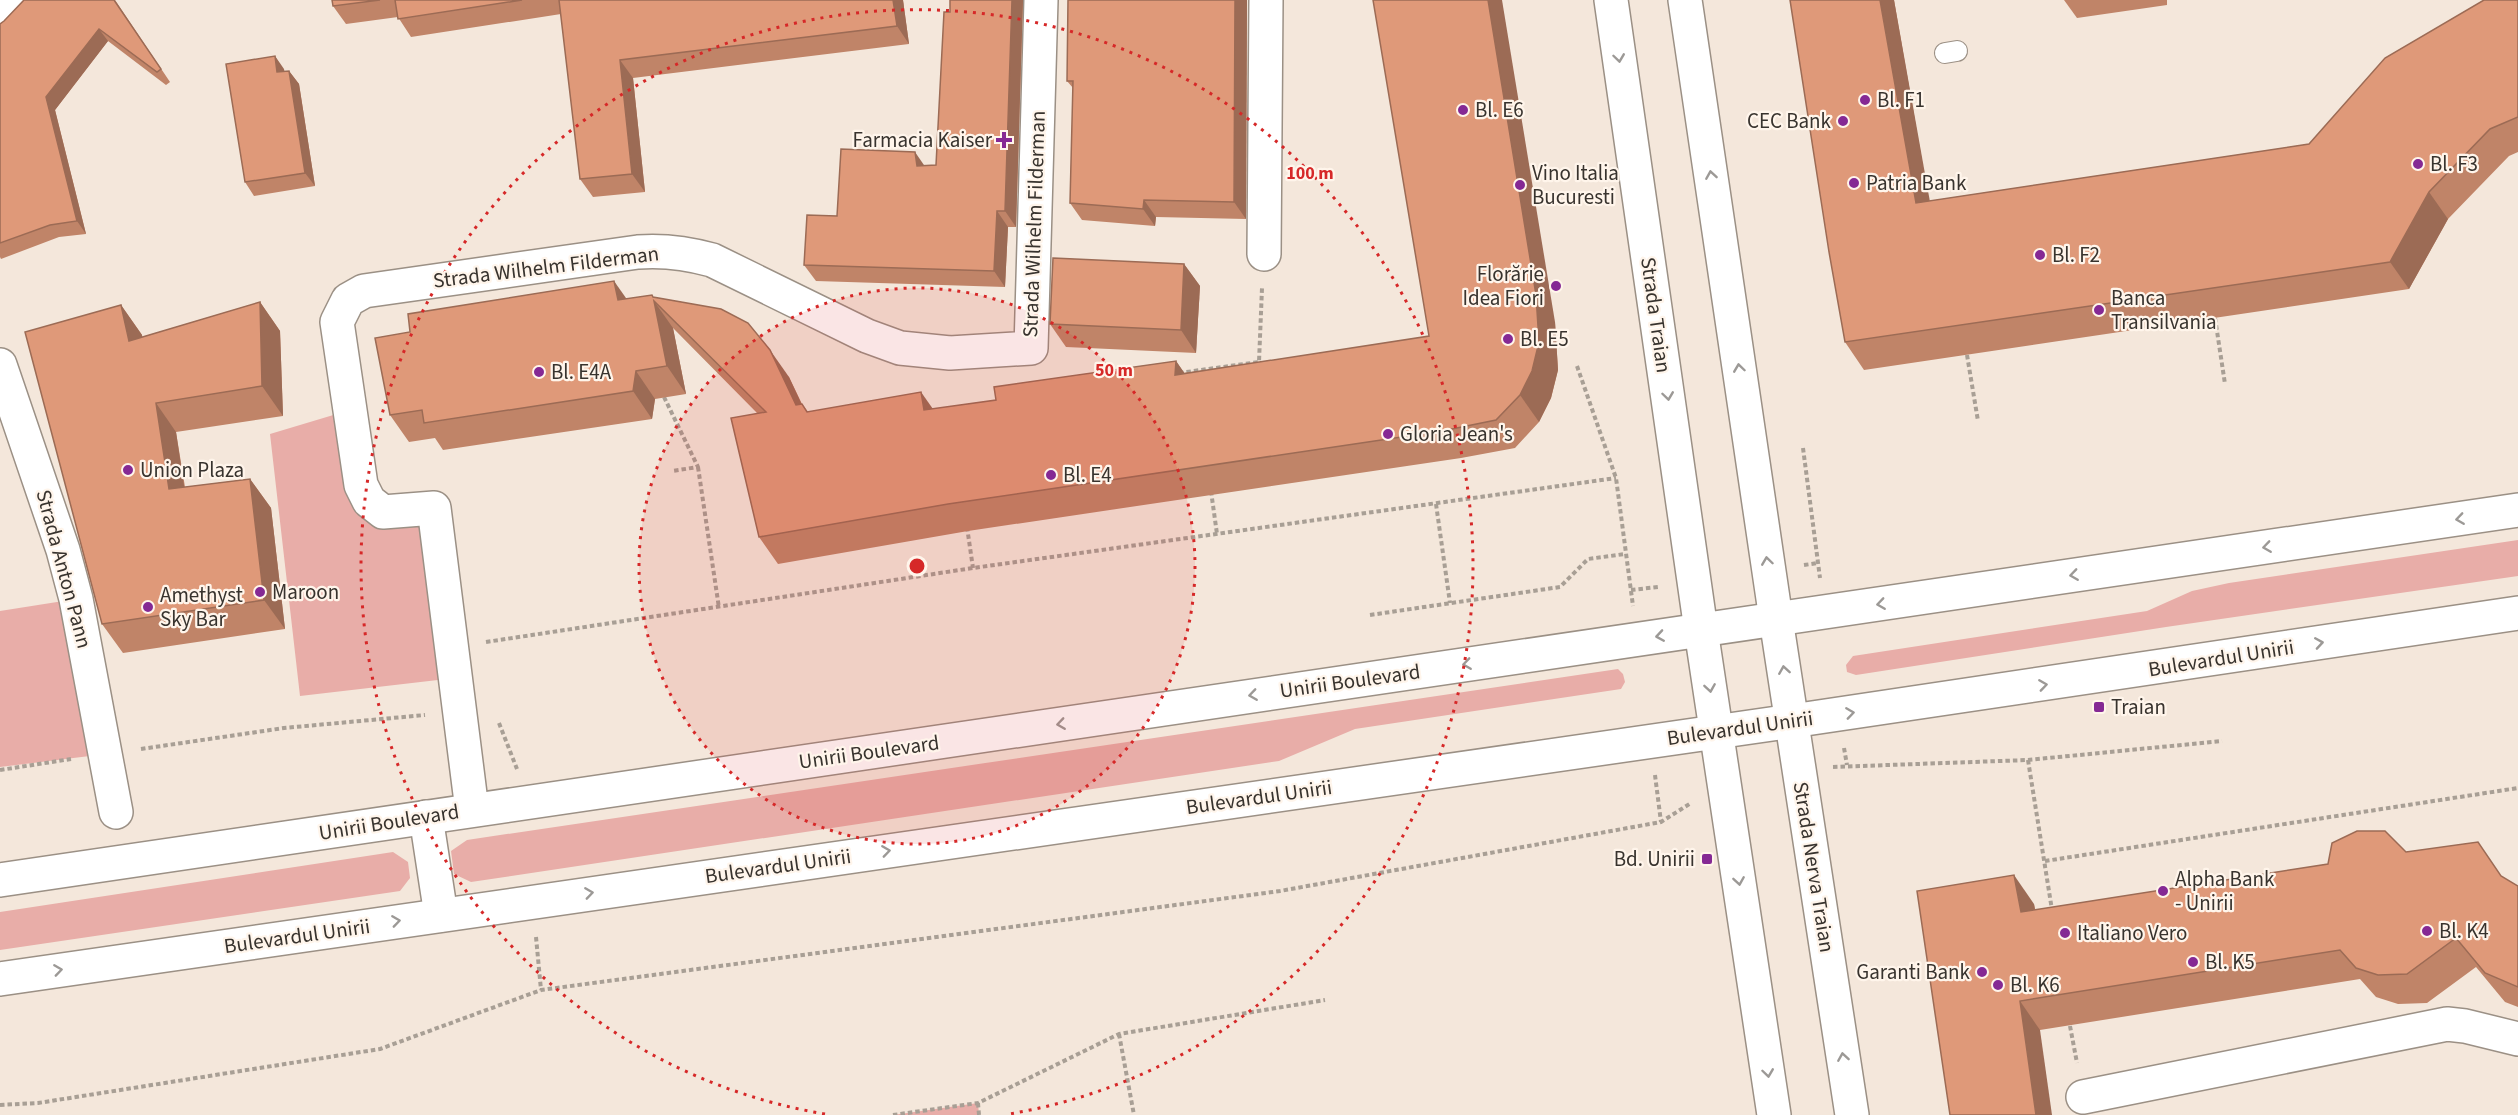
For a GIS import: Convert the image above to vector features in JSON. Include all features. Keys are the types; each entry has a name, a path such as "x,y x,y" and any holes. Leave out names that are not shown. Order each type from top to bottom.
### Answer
{"main road":[{"path":"0,21 19,0"},
{"name":"Strada Wilhelm Filderman","path":"472,810 434,508 383,512 369,501 361,485 337,322 348,300 364,291 664,250 712,260 867,336 900,348 950,353 1031,348 1041,0"},
{"path":"1264,254 1266,0"},
{"name":"Strada Traian","path":"1611,0 1701,630"},
{"path":"1685,0 1776,619"},
{"name":"Strada Anton Pann","path":"0,367 63,550 76,599 116,812"},
{"path":"1774,1115 1701,630 2518,510"},
{"name":"Bulevardul Unirii","path":"0,979 1717,732 2518,613"},
{"name":"Strada Nerva Traian","path":"1776,619 1852,1115"},
{"name":"Unirii Boulevard","path":"0,879 1701,630"},
{"path":"426,817 441,915"},
{"path":"2083,1097 2447,1024 2518,1039"}],"path":[{"path":"1171,375 1259,362 1264,254"},
{"path":"2215,318 2225,384"},
{"path":"1967,355 1978,421"},
{"path":"1577,366 1616,478 1637,640"},
{"path":"1193,371 1195,381"},
{"path":"664,397 698,467 719,608"},
{"path":"1803,448 1824,612"},
{"path":"672,471 698,467"},
{"path":"488,652 486,641 719,608 973,568 1616,478"},
{"path":"1209,482 1217,534"},
{"path":"1436,504 1450,603"},
{"path":"966,520 973,568"},
{"path":"1370,615 1560,587 1588,559 1626,554"},
{"path":"284,728 460,712 494,706 519,775 522,803"},
{"path":"1651,741 1661,822"},
{"path":"1800,771 1846,765 2028,759 2222,741"},
{"path":"2028,759 2052,917"},
{"path":"0,1105 38,1103 380,1049 541,990 1280,891 1661,822 1724,782"},
{"path":"2045,861 2518,788"},
{"path":"533,902 541,990"},
{"path":"893,1115 978,1103 1119,1034 1325,1000"},
{"path":"1119,1034 1134,1115"},
{"path":"978,1103 980,1115"}],"shaded area":[{"path":"350,410 369,501 434,508 455,678 300,696 270,434"},
{"path":"2518,540 2518,576 1856,675 1847,672 1846,665 1853,656 2147,611 2192,591 2229,583"},
{"path":"76,599 106,754 0,767 0,611"},
{"path":"1618,669 1623,674 1625,682 1621,689 1355,729 1279,761 471,882 454,874 451,851 467,840"},
{"path":"393,852 408,862 410,878 400,891 0,950 0,912"},
{"path":"978,1103 979,1115 893,1115"}],"building":[{"path":"24,0 114,0 161,69 157,72 99,29 46,97 77,221 50,225 0,243 0,24"},
{"path":"332,0 380,0 333,6"},
{"path":"395,0 522,0 398,19"},
{"path":"559,0 893,0 897,26 620,60 632,174 580,179"},
{"path":"950,0 1012,0 1005,211 997,211 994,271 804,265 807,215 837,216 841,149 915,152 917,166 936,165 944,12 950,12"},
{"path":"1068,0 1235,0 1234,202 1144,200 1143,209 1070,203 1073,81 1067,81"},
{"path":"1373,0 1488,0 1536,295 1539,342 1532,371 1520,395 1496,420 1442,431 948,504 759,537 731,418 766,412 654,301 667,366 636,371 633,391 424,423 422,410 390,415 375,338 410,332 408,314 614,281 618,300 652,295 721,309 748,323 770,350 796,405 802,404 807,412 921,392 924,410 996,400 994,387 1176,361 1175,375 1429,336"},
{"path":"1790,0 1880,0 1916,203 2309,144 2385,58 2484,0 2518,0 2518,117 2490,129 2429,192 2390,262 1845,342"},
{"path":"275,56 277,72 289,71 305,173 245,182 226,64"},
{"path":"1053,258 1184,264 1181,330 1050,324"},
{"name":"Union Plaza","path":"260,302 262,386 156,403 169,489 250,479 264,600 102,624 25,332 121,305 129,341"},
{"path":"2357,831 2385,831 2406,852 2478,842 2501,876 2518,886 2518,987 2485,973 2456,938 2407,974 2378,975 2356,968 2340,950 2020,1001 2036,1115 1950,1115 1917,891 2014,875 2021,912 2328,864 2332,843"}],"place":[{"name":"Bl. F1","path":"1865,100"},
{"name":"Bl. E6","path":"1463,110"},
{"name":"CEC Bank","path":"1843,121"},
{"name":"Farmacia Kaiser","path":"1004,140"},
{"name":"Bl. F3","path":"2418,164"},
{"name":"Patria Bank","path":"1854,183"},
{"name":"Vino Italia Bucuresti","path":"1520,185"},
{"name":"Bl. F2","path":"2040,255"},
{"name":"Florărie Idea Fiori","path":"1556,286"},
{"name":"Banca Transilvania","path":"2099,310"},
{"name":"Bl. E5","path":"1508,339"},
{"name":"Bl. E4A","path":"539,372"},
{"name":"Gloria Jean's","path":"1388,434"},
{"name":"Union Plaza","path":"128,470"},
{"name":"Bl. E4","path":"1051,475"},
{"name":"Maroon","path":"260,592"},
{"name":"Amethyst Sky Bar","path":"148,607"},
{"name":"Traian","path":"2099,707"},
{"name":"Bd. Unirii","path":"1707,859"},
{"name":"Alpha Bank - Unirii","path":"2163,891"},
{"name":"Bl. K4","path":"2427,931"},
{"name":"Italiano Vero","path":"2065,933"},
{"name":"Bl. K5","path":"2193,962"},
{"name":"Garanti Bank","path":"1982,972"},
{"name":"Bl. K6","path":"1998,985"}]}
